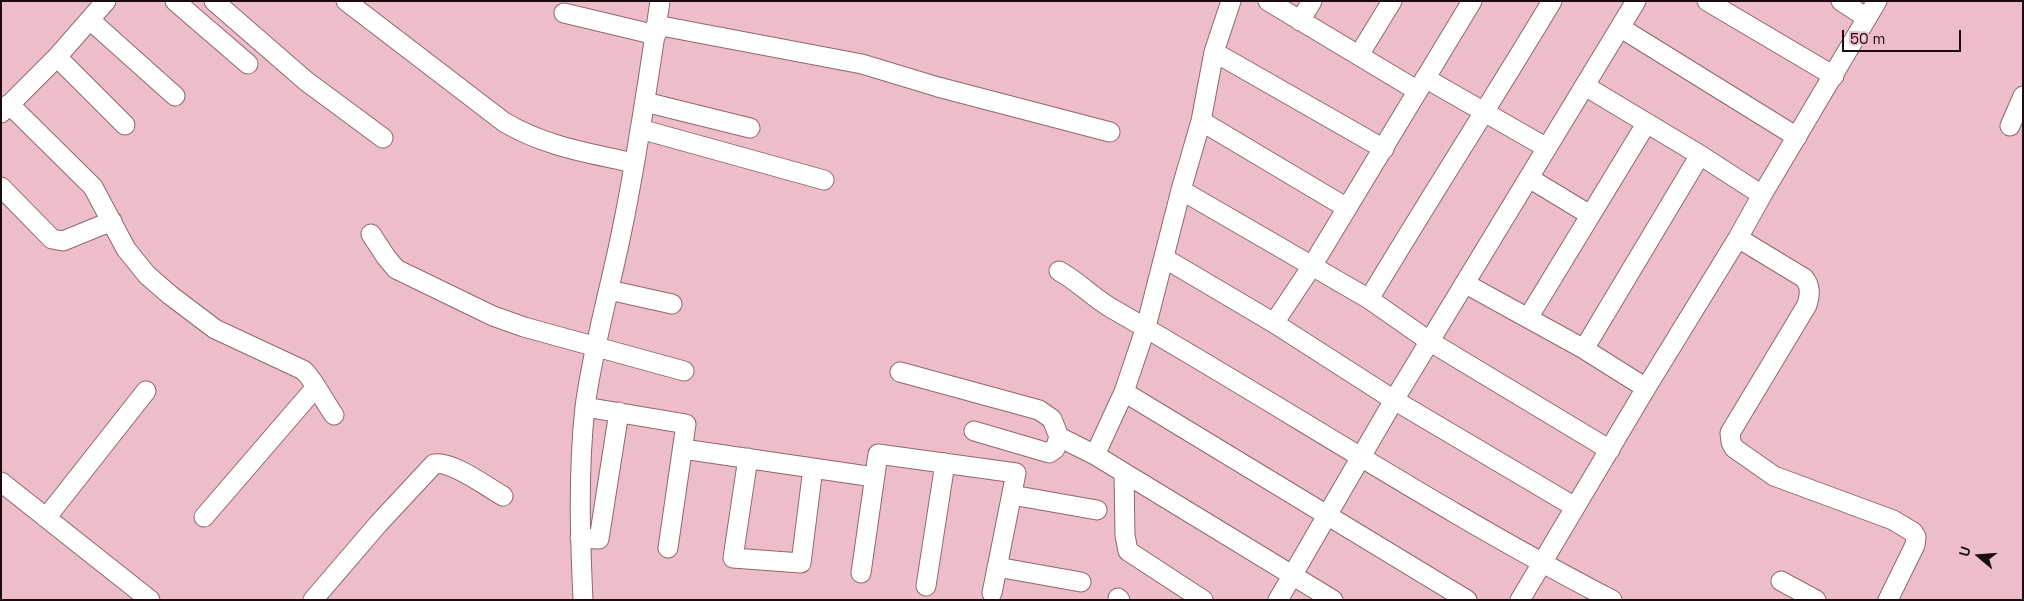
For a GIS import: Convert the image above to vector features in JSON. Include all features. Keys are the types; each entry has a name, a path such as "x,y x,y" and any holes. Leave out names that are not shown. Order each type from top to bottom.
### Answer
{"street":[{"path":"106,1 57,57 5,108 93,187 126,249 148,275 170,295 219,331 298,366 307,374 334,415"},
{"path":"175,1 248,64"},
{"path":"214,1 306,81 383,138"},
{"path":"346,1 504,122 524,134 561,146 634,163"},
{"path":"583,600 580,538 585,406 634,163 660,1"},
{"path":"1095,455 1124,392 1146,327 1181,190 1201,121 1214,52 1231,1"},
{"path":"1268,1 1300,22 1359,55 1486,112 1547,148"},
{"path":"1300,22 1312,1"},
{"path":"1359,55 1392,1"},
{"path":"1274,323 1312,266 1384,149 1472,1"},
{"path":"1369,299 1424,208 1486,112 1552,1"},
{"path":"1278,600 1429,341 1466,284 1636,1"},
{"path":"1707,1 1834,76"},
{"path":"1841,1 1867,18"},
{"path":"1520,600 1738,238 1877,1"},
{"path":"564,13 862,64 938,87 1110,132"},
{"path":"90,20 175,96"},
{"path":"1621,28 1797,137"},
{"path":"1214,52 1384,149"},
{"path":"57,57 125,125"},
{"path":"1585,86 1700,155 1762,196"},
{"path":"2010,126 2023,96"},
{"path":"645,102 750,128"},
{"path":"1201,121 1347,208"},
{"path":"1528,318 1646,124"},
{"path":"640,129 824,180"},
{"path":"1584,349 1700,155"},
{"path":"1529,178 1590,215"},
{"path":"1,187 56,241 63,241 112,221"},
{"path":"1181,190 1369,299 1429,341 1610,450"},
{"path":"371,234 389,262 401,272 436,287 493,316 596,348 684,371"},
{"path":"1738,238 1804,278 1810,293 1807,305 1730,433 1731,442 1734,448 1774,476 1892,520 1912,532 1916,537 1915,545 1888,600"},
{"path":"1164,258 1274,323 1394,400 1576,507"},
{"path":"1059,271 1074,279 1109,307 1146,327 1361,458 1606,598"},
{"path":"1466,284 1584,349 1646,388"},
{"path":"609,290 672,304"},
{"path":"900,372 1039,410 1052,419 1060,437 1095,455 1333,600"},
{"path":"204,516 316,387"},
{"path":"46,518 146,391"},
{"path":"1124,392 1467,600"},
{"path":"585,406 686,424 668,548"},
{"path":"580,538 599,540 619,412"},
{"path":"974,431 1049,453 1055,449 1060,437"},
{"path":"583,439 614,442"},
{"path":"683,448 874,477"},
{"path":"861,573 878,454 1016,473 992,593"},
{"path":"748,458 733,558 801,563 813,468"},
{"path":"313,600 379,523 434,464 439,463 451,466 503,496"},
{"path":"926,586 945,463"},
{"path":"1124,473 1125,534 1128,551 1203,600"},
{"path":"1,482 150,600"},
{"path":"1012,495 1097,510"},
{"path":"997,567 1081,582"},
{"path":"1781,581 1804,597"}]}
